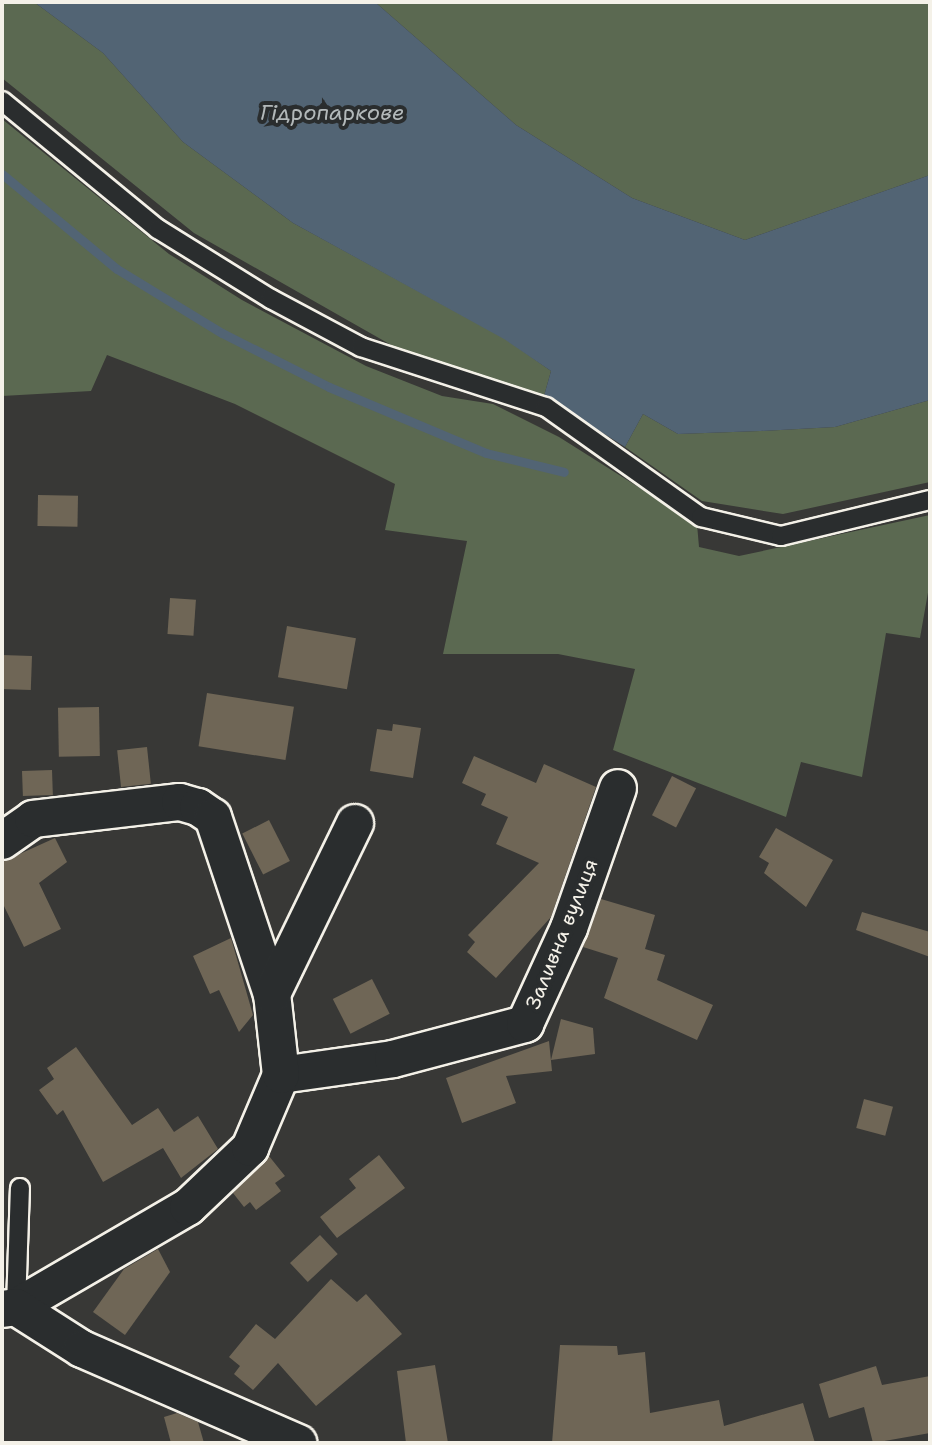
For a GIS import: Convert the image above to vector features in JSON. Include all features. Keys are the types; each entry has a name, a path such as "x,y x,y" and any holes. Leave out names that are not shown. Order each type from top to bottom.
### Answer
{"street":[{"name":"Заливна вулиця","path":"281,1075 393,1059 525,1024 569,928 618,788"},
{"path":"2,841 33,819 180,802 198,807 213,817 272,994 281,1075 250,1148 188,1207 9,1308"},
{"path":"272,994 355,823"},
{"path":"9,1308 82,1349 298,1443"}],"lane":[{"path":"2,101 158,229 271,299 361,347 546,407 701,517 781,536 930,500"},
{"path":"9,1308 20,1188"}],"green space":[{"path":"2,2 34,2 103,53 183,142 293,223 504,338 551,371 544,396 407,354 194,233 2,78"},
{"path":"375,2 930,2 930,175 745,240 632,198 516,125"},
{"path":"2,119 169,254 242,300 366,366 442,396 493,404 559,437 697,524 699,547 739,556 930,515 930,581 920,638 886,633 862,777 801,762 786,817 613,750 635,669 558,654 443,654 467,541 385,530 395,484 235,404 107,355 91,391 2,396"},
{"path":"930,400 930,482 783,514 702,501 625,447 643,414 678,434 760,431 835,427"}],"water":[{"name":"Гідропаркове","path":"34,2 375,2 516,125 632,198 745,240 930,175 930,400 835,427 760,431 678,434 643,414 625,447 544,396 551,371 504,339 293,223 183,142 103,53"}],"building":[{"path":"38,495 78,496 77,527 37,526"},
{"path":"170,598 196,600 193,636 167,634"},
{"path":"287,626 356,638 347,689 278,677"},
{"path":"2,655 32,656 31,690 2,689"},
{"path":"207,693 294,707 285,760 199,746"},
{"path":"99,707 100,756 59,757 58,708"},
{"path":"393,724 421,728 413,778 370,771 377,729 392,731"},
{"path":"147,747 151,784 121,787 117,750"},
{"path":"474,756 536,783 544,764 596,787 551,917 496,978 467,952 475,942 468,935 539,863 496,844 508,817 481,805 486,794 462,783"},
{"path":"52,770 53,795 23,796 22,771"},
{"path":"672,776 696,788 676,827 652,815"},
{"path":"269,820 290,861 263,875 242,834"},
{"path":"776,828 833,860 806,907 764,873 769,863 759,857"},
{"path":"55,838 67,862 39,883 61,929 24,947 2,902 2,862"},
{"path":"601,899 655,915 645,949 665,955 657,980 713,1005 697,1040 604,998 618,958 583,947"},
{"path":"862,912 930,932 930,957 856,930"},
{"path":"231,938 253,1015 239,1032 219,990 210,994 193,956"},
{"path":"372,979 390,1014 351,1034 333,999"},
{"path":"561,1019 593,1028 595,1054 551,1060"},
{"path":"549,1041 552,1071 506,1076 516,1103 462,1123 446,1078"},
{"path":"76,1047 132,1125 158,1108 174,1132 198,1116 218,1149 181,1178 163,1148 103,1182 63,1110 57,1115 39,1090 54,1079 47,1068"},
{"path":"864,1099 893,1107 885,1136 856,1128"},
{"path":"379,1155 405,1188 337,1238 320,1217 356,1188 349,1179"},
{"path":"269,1156 285,1176 275,1183 281,1191 256,1210 250,1202 244,1207 233,1193"},
{"path":"320,1235 338,1254 308,1282 290,1263"},
{"path":"158,1249 170,1272 125,1335 93,1312 124,1269"},
{"path":"331,1279 357,1302 366,1294 402,1334 316,1406 278,1363 253,1390 234,1374 240,1366 229,1357 256,1324 275,1339"},
{"path":"560,1345 617,1346 618,1355 645,1352 650,1413 719,1400 724,1426 803,1403 815,1443 552,1443"},
{"path":"435,1365 448,1443 406,1443 397,1371"},
{"path":"876,1366 882,1385 930,1376 930,1433 873,1443 864,1407 829,1418 819,1384"},
{"path":"177,1413 198,1422 204,1443 171,1443 164,1417"}],"waterway":[{"path":"2,174 117,269 222,333 329,387 486,453 564,472"}]}
